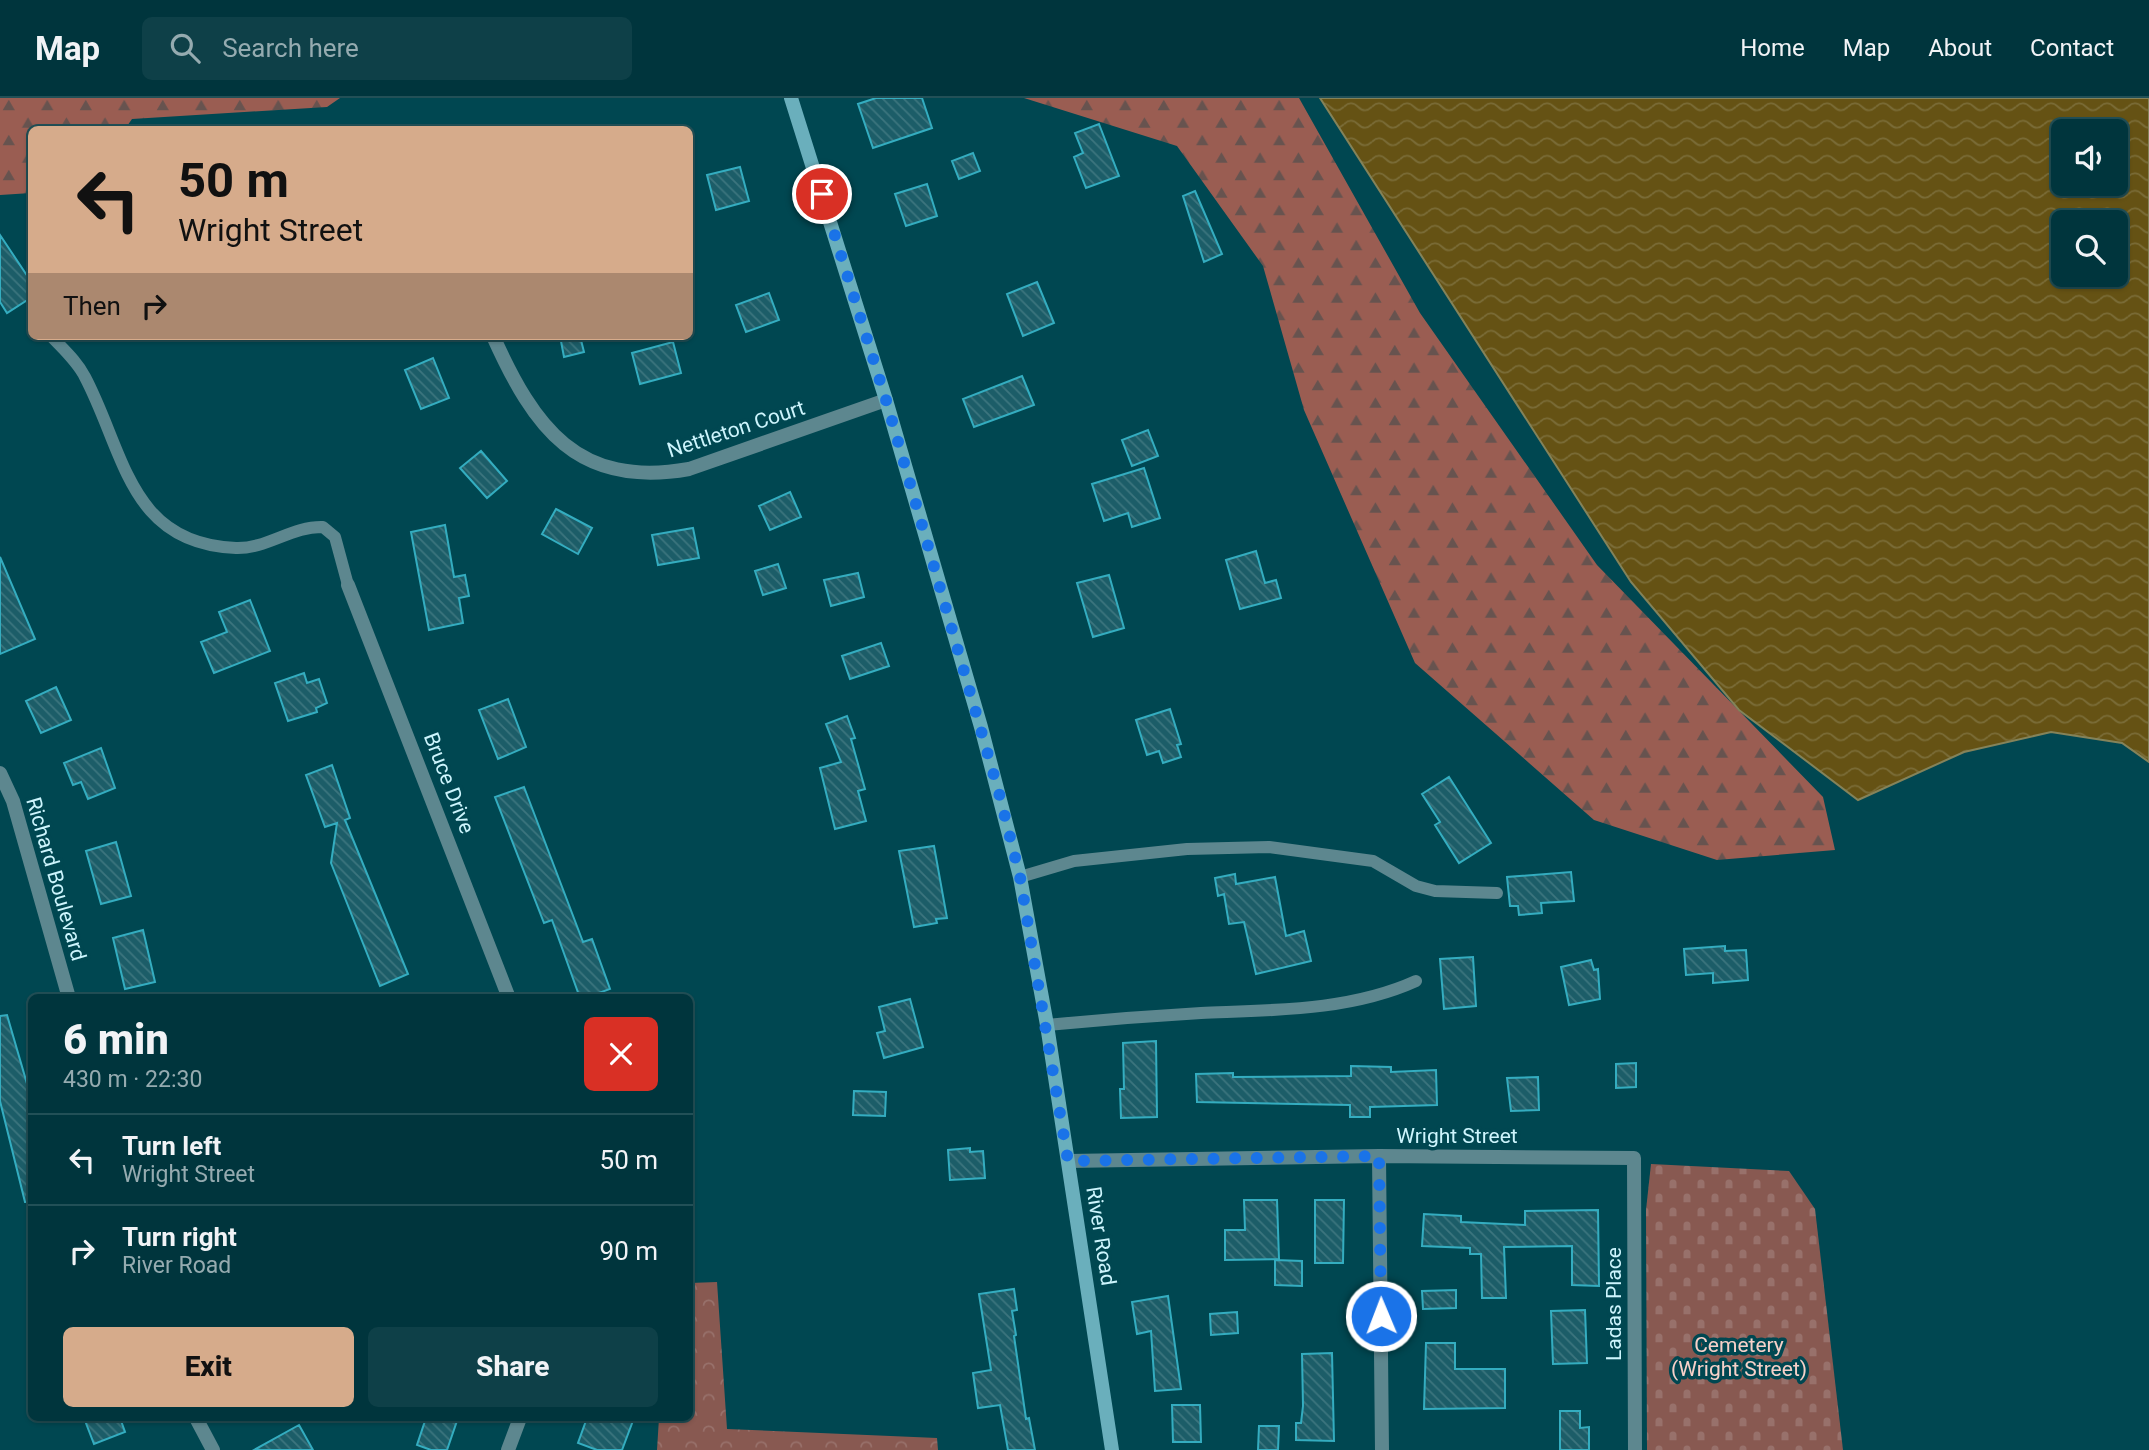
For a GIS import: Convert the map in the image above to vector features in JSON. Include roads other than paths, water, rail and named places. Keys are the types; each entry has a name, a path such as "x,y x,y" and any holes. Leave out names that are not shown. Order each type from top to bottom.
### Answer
{"main road":[{"name":"River Road","path":"791,98 886,400 981,727 1020,877 1047,1025 1112,1450"}],"street":[{"name":"Nettleton Court","path":"495,340 517,388 537,418 561,445 599,464 635,472 663,474 689,469 886,400"},
{"name":"Bruce Drive","path":"348,584 507,994"},
{"name":"Richard Boulevard","path":"0,773 13,801 68,994"},
{"name":"Wright Street","path":"1068,1161 1379,1156 1634,1158"},
{"path":"1379,1156 1382,1450"},
{"name":"Ladas Place","path":"1634,1158 1635,1450"},
{"path":"198,1421 213,1450"},
{"path":"508,1450 519,1421"}],"lane":[{"path":"54,340 86,378 140,496 156,520 178,535 194,541 235,548 254,548 303,529 323,527 335,537 348,584"},
{"path":"1020,877 1074,862 1187,849 1269,847 1373,861 1416,886 1435,891 1497,893"},
{"path":"1047,1025 1339,1004 1391,992 1416,981"}],"water":[{"path":"1320,98 2149,98 2149,762 2122,743 2051,732 1964,752 1858,800 1739,710 1631,582"}],"park label":[{"name":"Cemetery (Wright Street)","path":"1739,1357"}]}
